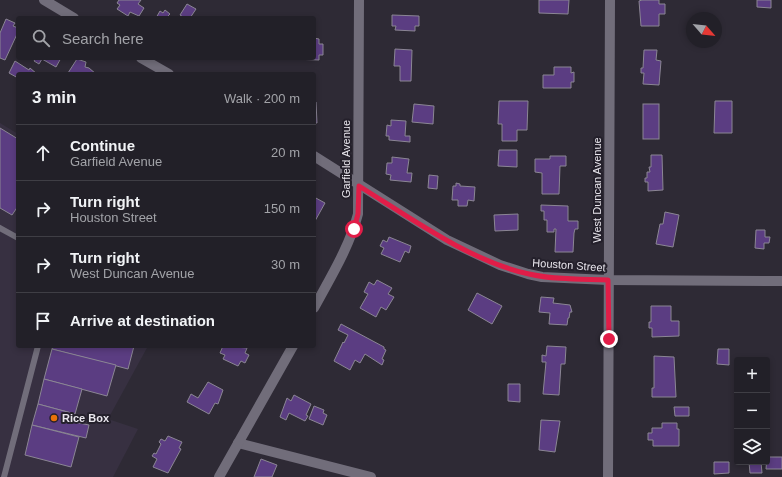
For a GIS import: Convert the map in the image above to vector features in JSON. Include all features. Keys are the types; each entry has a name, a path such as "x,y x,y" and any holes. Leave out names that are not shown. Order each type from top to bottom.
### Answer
{"street":[{"path":"44,0 71,16"},
{"name":"Garfield Avenue","path":"316,304 354,229 358,214 359,0"},
{"name":"West Duncan Avenue","path":"608,477 610,0"},
{"path":"144,60 166,72"},
{"name":"Houston Street","path":"316,157 421,225 500,265 542,276 608,280 782,281"},
{"path":"219,477 292,348"},
{"path":"238,443 371,477"}],"lane":[{"path":"0,228 16,237"},
{"path":"4,477 37,348"}],"shaded area":[{"path":"0,123 16,133 16,348 147,348 108,419 138,429 113,477 0,477"}],"building":[{"path":"119,0 141,0 138,4 144,8 139,16 130,12 128,16 117,9 120,5 117,3"},
{"path":"539,0 569,0 568,14 539,13"},
{"path":"659,0 659,4 665,4 665,14 659,14 659,26 641,26 639,1"},
{"path":"757,0 771,0 771,8 757,7"},
{"path":"187,4 196,9 191,16 180,15"},
{"path":"165,10 170,14 168,16 157,16 160,11 163,13"},
{"path":"392,15 419,16 419,26 415,26 415,31 395,30 396,26 392,26"},
{"path":"6,19 15,23 13,26 16,27 16,36 5,60 0,58 0,33"},
{"path":"316,38 319,39 319,44 323,44 323,55 319,55 319,60 316,60"},
{"path":"395,49 412,50 411,81 400,81 400,66 394,66"},
{"path":"644,50 657,50 656,60 661,61 659,85 643,84 644,73 641,73 641,68 643,68"},
{"path":"35,60 41,60 39,64"},
{"path":"44,60 60,60 56,67"},
{"path":"76,60 80,60 86,62 85,67 94,72 69,72"},
{"path":"15,61 29,70 30,68 35,72 16,72 16,77 9,73"},
{"path":"554,67 571,67 571,73 574,72 574,82 571,82 571,88 543,88 543,75 554,75"},
{"path":"499,101 528,101 527,130 517,130 517,141 502,141 502,124 498,124"},
{"path":"715,101 732,101 732,133 714,133"},
{"path":"316,102 317,123 316,123"},
{"path":"414,104 434,106 433,124 412,122"},
{"path":"643,104 659,104 659,139 643,139"},
{"path":"391,120 406,121 405,136 410,136 410,142 389,140 389,136 386,136 387,125 391,126"},
{"path":"0,128 16,138 16,209 12,215 0,208"},
{"path":"499,150 517,150 517,167 498,166"},
{"path":"651,155 662,155 663,190 648,191 648,182 645,182 645,178 647,178 647,172 650,172 649,167 651,167"},
{"path":"550,156 566,156 566,166 560,166 559,194 542,194 542,173 535,172 535,159 550,159"},
{"path":"392,157 409,159 407,173 412,173 411,182 390,180 391,175 386,174 387,163 392,163"},
{"path":"429,175 438,176 437,189 428,188"},
{"path":"456,183 460,184 460,186 475,187 474,201 468,200 467,206 458,206 458,200 452,200 453,186 456,186"},
{"path":"316,198 325,203 316,219"},
{"path":"541,205 568,206 568,221 578,221 578,229 575,229 574,233 573,252 555,252 556,229 554,229 554,232 547,232 547,220 544,220 544,211 541,211"},
{"path":"665,212 679,215 673,247 656,244 660,224 663,224"},
{"path":"518,214 518,230 495,231 494,215"},
{"path":"756,230 765,230 765,237 770,237 769,243 764,243 764,249 755,248"},
{"path":"389,237 411,246 409,253 405,251 400,262 381,254 384,248 380,246 383,240 387,242"},
{"path":"377,280 392,288 388,294 394,297 386,310 381,307 376,317 360,308 368,294 364,292 369,282 374,285"},
{"path":"477,293 502,306 492,324 468,310"},
{"path":"541,297 554,298 553,303 570,305 572,312 570,312 567,325 549,324 550,313 539,312"},
{"path":"651,306 671,306 671,321 679,321 679,336 652,337 652,328 649,328 649,322 651,322"},
{"path":"341,324 384,347 386,350 382,359 384,360 382,365 365,354 360,363 355,360 350,370 334,361 348,335 338,330"},
{"path":"547,346 566,347 565,364 561,364 559,395 543,394 546,362 542,362 542,355 546,356"},
{"path":"52,348 133,348 128,369"},
{"path":"222,348 247,348 245,353 249,355 245,363 241,361 238,366 223,359 225,355 220,353"},
{"path":"52,349 116,365 107,396 44,379"},
{"path":"718,349 729,349 729,365 717,364"},
{"path":"654,356 674,357 676,397 652,397 652,388 654,388"},
{"path":"44,379 82,389 75,414 38,404"},
{"path":"208,382 223,390 218,404 215,403 209,414 187,402 191,394 198,398"},
{"path":"508,384 520,384 520,402 508,401"},
{"path":"294,395 311,404 305,421 289,413 286,420 280,417 287,398 291,401"},
{"name":"Rice Box","path":"38,404 75,414 74,422 89,425 86,438 32,425"},
{"path":"314,406 324,410 323,413 327,415 323,425 309,419"},
{"path":"674,407 689,407 689,416 675,416"},
{"path":"541,420 560,421 555,452 539,450"},
{"path":"662,423 677,423 677,429 679,429 679,446 653,446 653,440 648,440 648,433 652,433 652,428 662,428"},
{"path":"32,425 79,437 71,467 25,455"},
{"path":"168,436 182,442 179,448 181,449 168,473 153,467 157,459 152,456 154,453 156,454 161,444 159,442 161,439 165,441"},
{"path":"770,457 782,457 782,469 766,469 766,465 770,465"},
{"path":"261,459 277,465 272,477 254,477"},
{"path":"714,462 729,462 729,473 714,474"},
{"path":"749,465 761,465 762,473 750,473"}],"place":[{"name":"Rice Box","path":"54,418"}],"route":[{"path":"354,229 358,214 359,186 447,240 500,265 528,274 542,276 608,280 609,339"}]}
